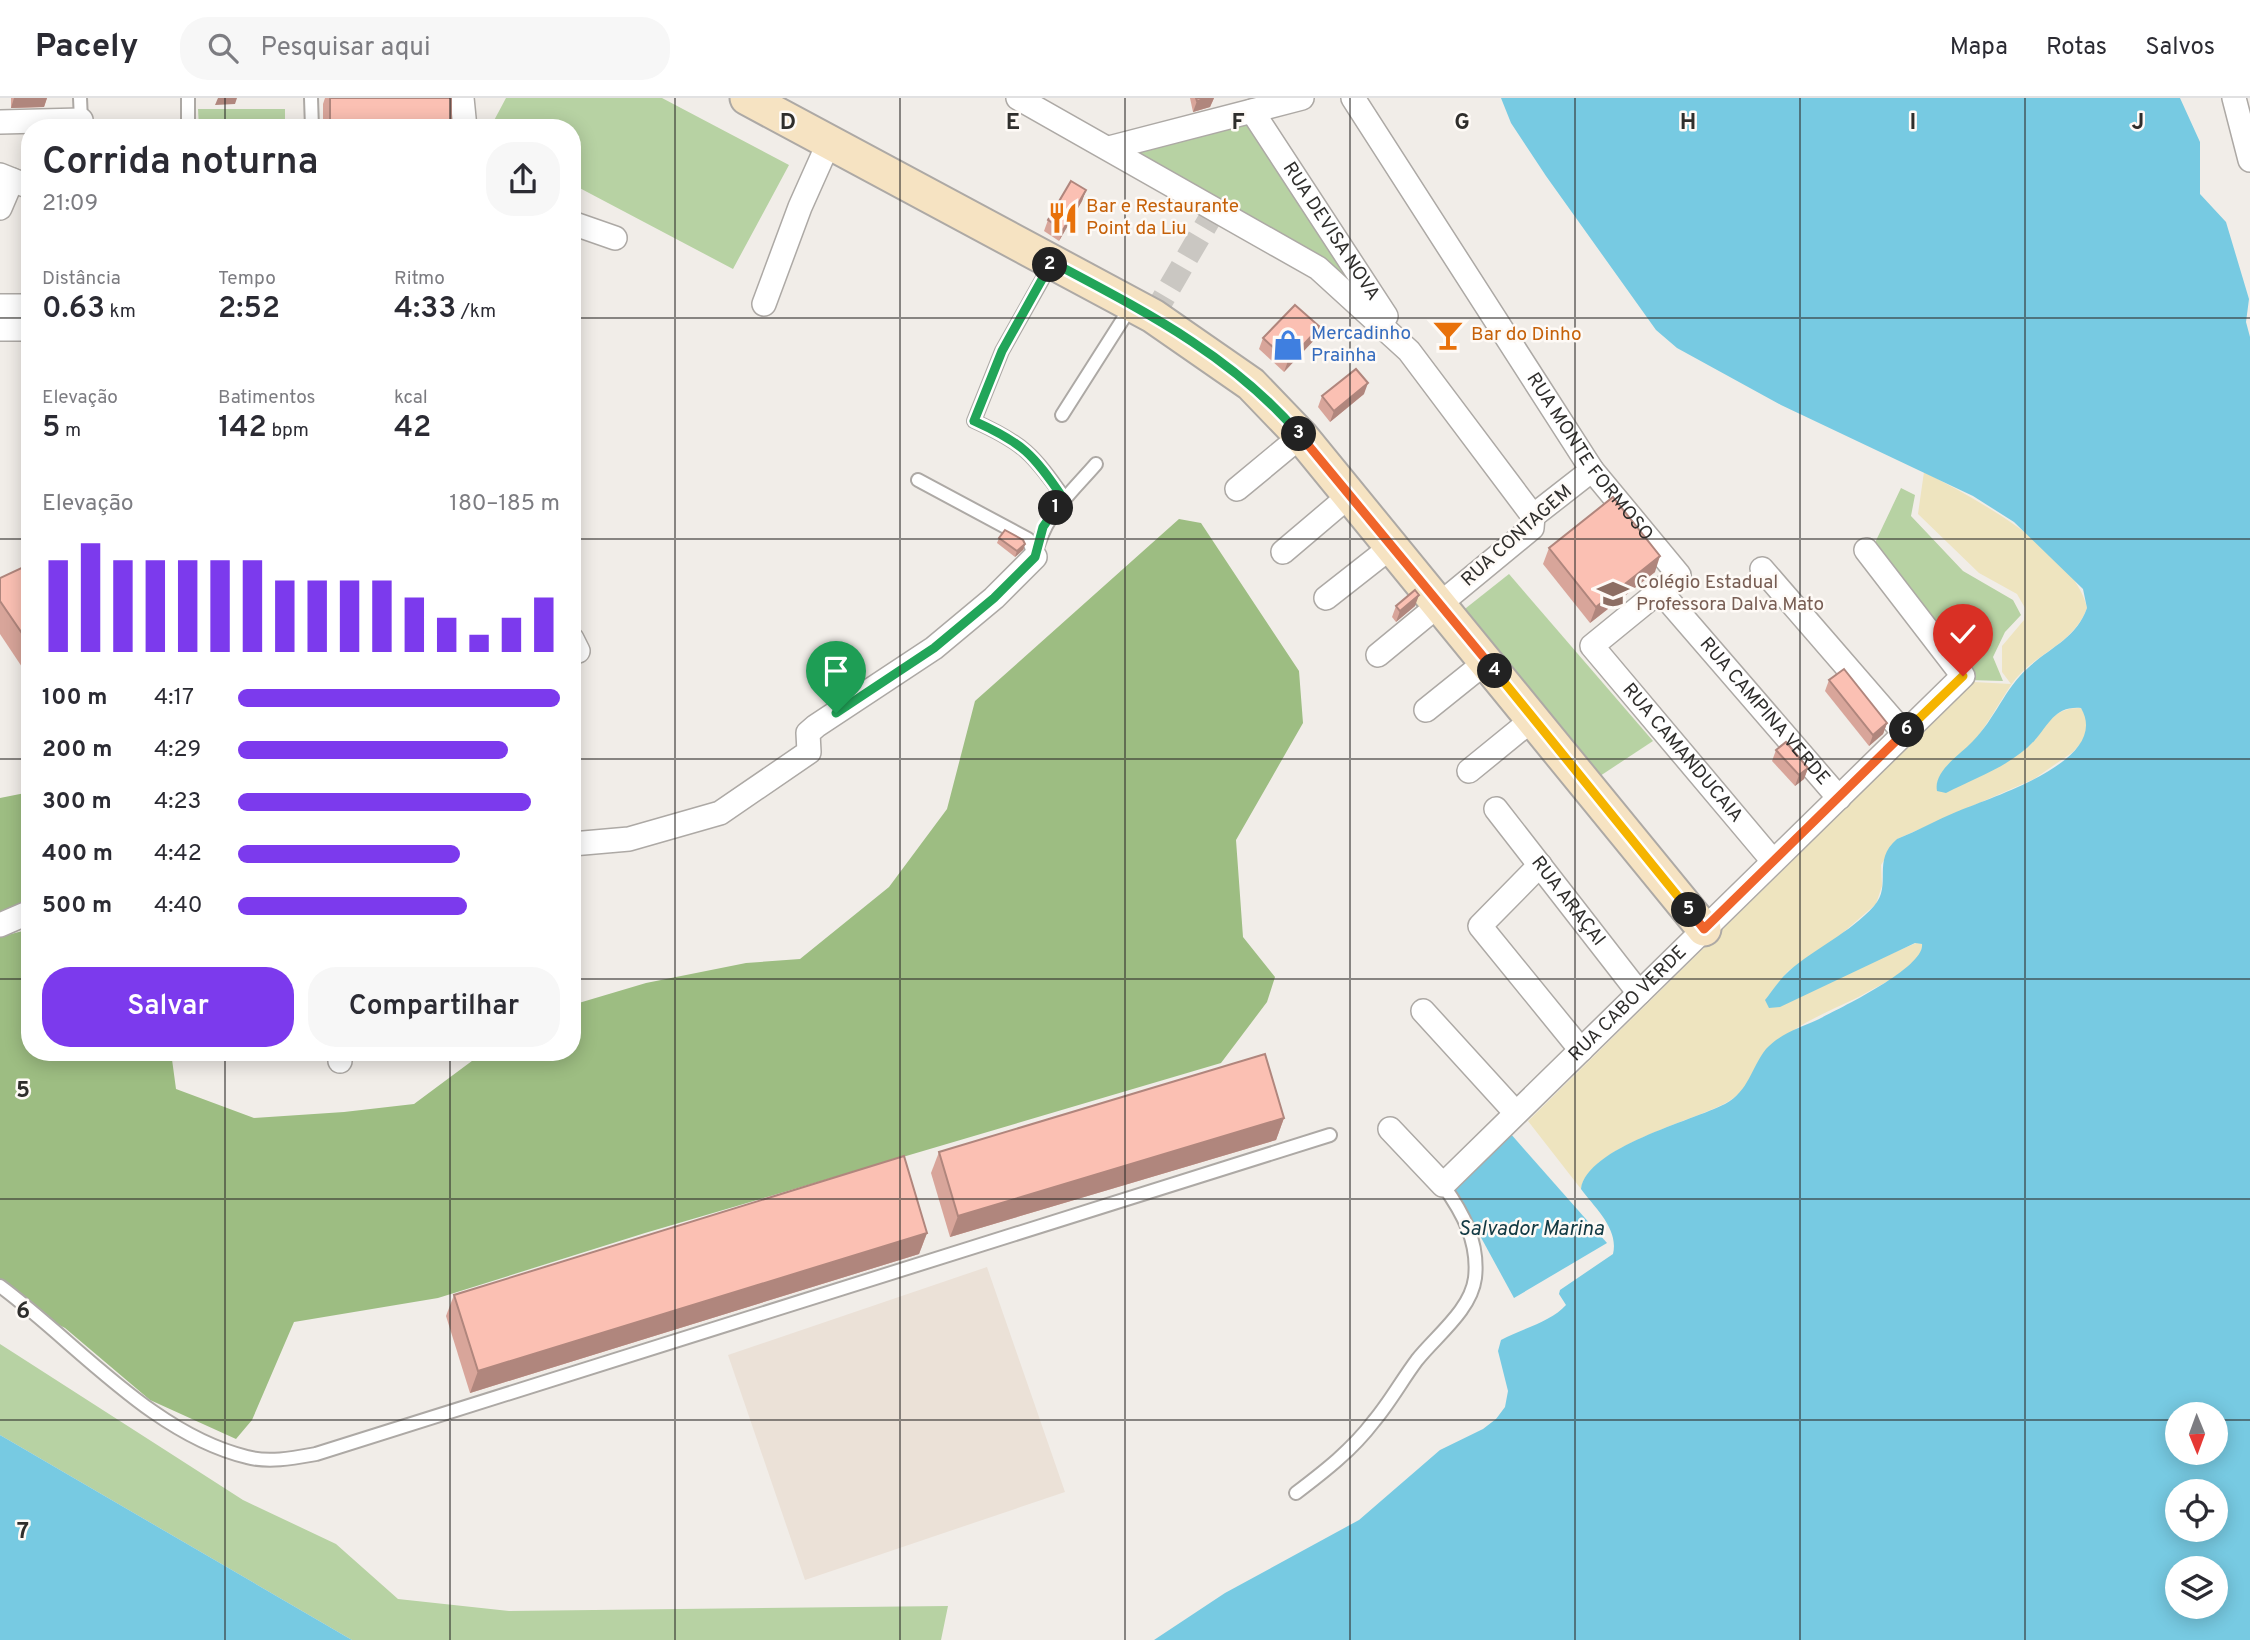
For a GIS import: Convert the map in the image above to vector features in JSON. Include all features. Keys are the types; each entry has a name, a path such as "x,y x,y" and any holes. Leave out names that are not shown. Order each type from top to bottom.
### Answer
{"street":[{"path":"462,98 464,119"},
{"path":"747,98 1132,304 1226,364 1276,407 1534,718 1704,929"},
{"path":"1018,98 1318,268 1409,351 1533,516"},
{"path":"1109,148 1302,98"},
{"name":"RUA MONTE FORMOSO","path":"1353,98 1592,470 1679,575 1592,646"},
{"path":"2234,98 2250,160"},
{"name":"RUA DEVISA NOVA","path":"1252,111 1409,351"},
{"path":"36,119 71,116"},
{"path":"0,122 21,120"},
{"path":"764,304 795,219 829,142"},
{"path":"0,208 14,180"},
{"path":"581,226 615,239"},
{"path":"0,306 21,306"},
{"path":"0,329 21,329"},
{"path":"1237,488 1301,436"},
{"name":"RUA CONTAGEM","path":"1378,655 1532,528 1533,516 1592,470"},
{"path":"1283,552 1349,496"},
{"path":"1326,598 1391,547"},
{"name":"RUA CABO VERDE","path":"1443,1185 1963,676 1866,550"},
{"path":"581,843 629,839 720,813 809,752 808,733 816,726 934,648 994,598 1035,557"},
{"path":"1762,569 1904,733"},
{"name":"RUA CAMPINA VERDE","path":"1661,592 1839,798"},
{"name":"RUA CAMANDUCAIA","path":"1592,646 1773,861"},
{"path":"1426,710 1487,661"},
{"path":"1469,771 1534,718"},
{"name":"RUA ARAÇAI","path":"1496,809 1639,993"},
{"path":"1540,865 1480,926 1581,1050"},
{"path":"0,925 21,916"},
{"path":"1423,1011 1516,1113"},
{"path":"1390,1129 1443,1185"}],"lane":[{"path":"188,98 188,119"},
{"path":"311,98 312,119"},
{"path":"1052,262 1002,351 974,421 1016,441 1028,451 1063,498"},
{"path":"1062,415 1132,304"},
{"path":"1035,557 1043,527 1063,498 1096,464"},
{"path":"918,480 1028,539 1035,557"},
{"path":"0,1286 176,1428 214,1446 249,1458 282,1460 316,1454 1330,1135"},
{"path":"1296,1493 1339,1461 1374,1422 1417,1360 1466,1300 1475,1281 1476,1255 1459,1208 1443,1185"}],"shaded area":[{"path":"987,1267 1065,1492 805,1580 728,1355"}],"green space":[{"path":"506,98 662,98 789,165 733,269 581,189 581,119 495,119"},
{"path":"198,109 285,109 285,119 199,119"},
{"path":"1250,117 1355,280 1348,288 1129,149"},
{"path":"1901,488 1915,495 1911,516 1963,571 2013,600 2021,615 2005,632 1993,657 2003,681 1969,680 1873,547"},
{"path":"1179,519 1201,523 1299,671 1303,723 1236,840 1243,937 1275,977 1267,1002 1221,1063 645,1233 438,1298 294,1322 252,1420 236,1439 150,1400 65,1328 0,1295 0,937 21,931 21,1061 172,1061 176,1089 254,1118 414,1104 472,1061 581,1061 581,1002 646,983 746,963 800,959 889,887 947,809 975,701"},
{"path":"1509,574 1653,741 1600,776 1461,612"},
{"path":"21,794 21,912 0,921 0,798"},
{"path":"0,1344 243,1500 336,1544 398,1599 509,1611 948,1606 941,1640 352,1640 0,1435"}],"sand":[{"path":"1924,472 1994,511 2043,547 2079,587 2087,608 2081,621 2063,641 2020,674 1975,740 2035,740 2054,716 2073,708 2081,708 2088,720 2087,736 2073,752 2034,779 1897,839 1881,865 1882,886 1876,904 1830,944 1788,971 1765,1000 1870,963 1916,943 1922,944 1921,952 1909,967 1796,1029 1780,1042 1751,1081 1734,1098 1620,1149 1601,1161 1588,1174 1581,1189 1528,1121 1974,682 2011,684 2002,672 2002,646 2024,620 2025,608 2017,594 1979,573 1918,514"}],"water":[{"path":"1501,98 2180,98 2200,142 2200,194 2226,222 2249,299 2246,322 2250,337 2250,1640 1154,1640 1225,1593 1359,1520 1440,1450 1483,1429 1496,1419 1505,1407 1508,1391 1498,1351 1501,1340 1560,1311 1566,1305 1559,1294 1560,1290 1613,1254 1614,1245 1609,1227 1581,1189 1588,1174 1601,1160 1620,1148 1733,1099 1745,1086 1766,1049 1777,1040 1878,987 1910,964 1919,954 1922,944 1915,943 1780,1007 1769,1008 1765,1000 1789,971 1865,916 1874,906 1882,890 1885,856 1897,839 2043,774 2064,760 2079,744 2086,727 2081,708 2065,710 2054,717 2026,749 2005,764 1946,793 1937,791 1943,770 1981,732 2020,676 2076,628 2087,608 2083,589 2014,522 1973,496 1781,405 1677,348 1656,330 1511,123"},
{"name":"Salvador Marina","path":"1510,1133 1607,1243 1514,1298 1454,1188"},
{"path":"0,1435 352,1640 0,1640"}],"building":[{"path":"330,98 451,98 451,119 330,119"},
{"path":"1071,181 1086,190 1063,230 1048,220"},
{"path":"1295,305 1320,327 1288,361 1263,338"},
{"path":"1356,369 1368,383 1334,411 1322,396"},
{"path":"1613,497 1660,556 1596,607 1549,548"},
{"path":"1005,530 1023,540 1025,544 1017,551 999,538"},
{"path":"21,568 21,632 0,601 0,578"},
{"path":"1415,590 1419,595 1400,611 1396,606"},
{"path":"1844,669 1887,723 1873,735 1829,680"},
{"path":"1786,742 1808,768 1799,775 1776,750"},
{"path":"1265,1054 1284,1118 958,1216 939,1152"},
{"path":"904,1156 927,1233 478,1371 454,1295"}],"tunnel":[{"path":"1153,316 1216,208"}],"place":[{"name":"Bar e Restaurante Point da Liu","path":"1063,218"},
{"name":"Bar do Dinho","path":"1448,335"},
{"name":"Mercadinho Prainha","path":"1288,345"},
{"name":"Colégio Estadual Professora Dalva Mato","path":"1613,594"}],"route":[{"path":"836,713 934,648 994,598 1035,557 1043,527 1063,498 1038,460 1028,451 1016,441 974,421 1002,351 1052,262 1153,316 1194,342 1226,364 1276,407 1487,661 1704,929 1963,676"}]}
